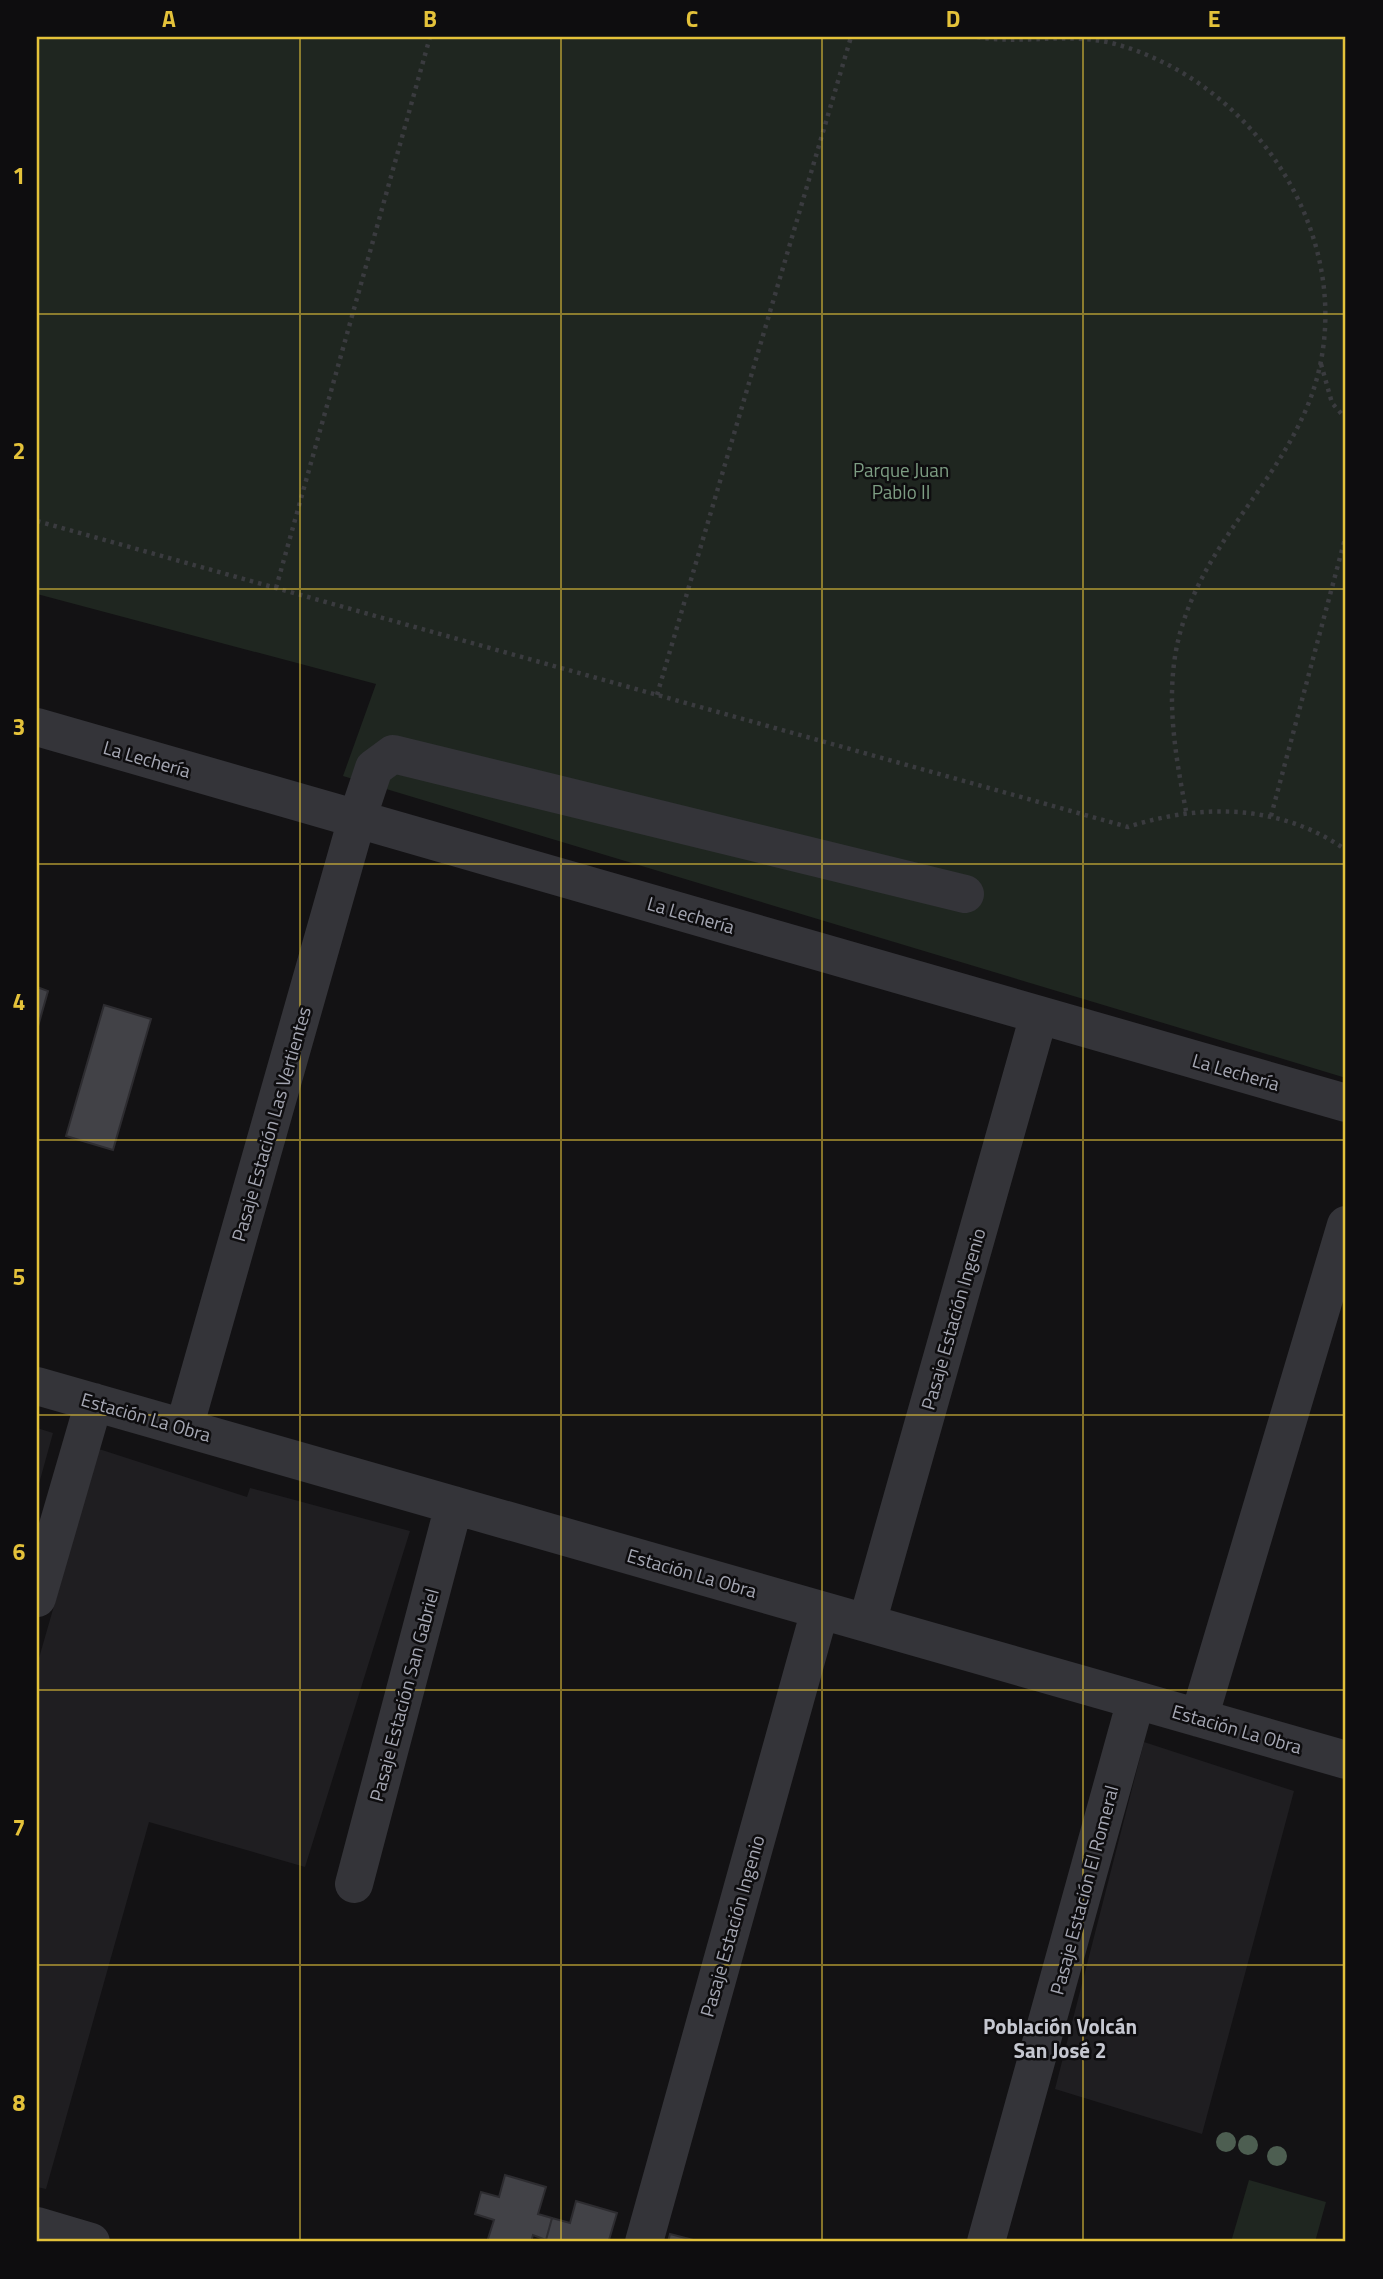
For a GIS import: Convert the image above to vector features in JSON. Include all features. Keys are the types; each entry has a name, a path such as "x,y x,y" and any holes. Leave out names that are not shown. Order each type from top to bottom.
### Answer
{"street":[{"name":"La Lechería","path":"37,727 1346,1103"},
{"name":"Pasaje Estación Las Vertientes","path":"184,1428 358,819 374,768 393,754 965,894"},
{"name":"Pasaje Estación Ingenio","path":"866,1623 1039,1015"},
{"path":"1199,1718 1346,1225"},
{"name":"Estación La Obra","path":"37,1386 1346,1760"},
{"path":"37,1598 94,1402"},
{"name":"Pasaje Estación San Gabriel","path":"354,1884 454,1505"},
{"name":"Pasaje Estación Ingenio","path":"644,2242 820,1609"},
{"name":"Pasaje Estación El Romeral","path":"986,2242 1136,1700"},
{"path":"37,2226 91,2242"}],"path":[{"path":"276,588 430,37"},
{"path":"657,695 850,37"},
{"path":"977,37 1072,37 1118,44 1169,64 1225,101 1265,143 1297,193 1312,239 1322,284 1324,321 1321,360 1306,411 1285,453 1211,558 1180,634 1172,705 1186,811"},
{"path":"1321,360 1332,403 1346,419"},
{"path":"37,521 1128,827 1186,811 1228,810 1271,817 1305,828 1346,850"},
{"path":"1271,817 1346,535"}],"shaded area":[{"path":"37,1428 53,1433 37,1491"},
{"path":"99,1449 247,1497 250,1488 410,1531 305,1867 149,1822 46,2189 37,2187 37,1665"},
{"path":"1144,1742 1294,1791 1202,2134 1055,2089"}],"green space":[{"name":"Parque Juan Pablo II","path":"37,37 1346,37 1346,1078 343,776 376,684 37,594"},
{"path":"1249,2180 1326,2202 1315,2242 1231,2242"}],"building":[{"path":"37,987 48,991 37,1030"},
{"path":"104,1005 151,1019 113,1150 66,1136"},
{"path":"505,2175 546,2187 538,2214 552,2218 546,2240 533,2235 531,2242 487,2242 494,2220 475,2214 481,2192 499,2197"},
{"path":"576,2201 617,2213 609,2240 616,2242 546,2240 552,2218 570,2223"},
{"path":"670,2234 701,2242 668,2242"}],"district":[{"name":"Población Volcán San José 2","path":"1060,2039"}]}
